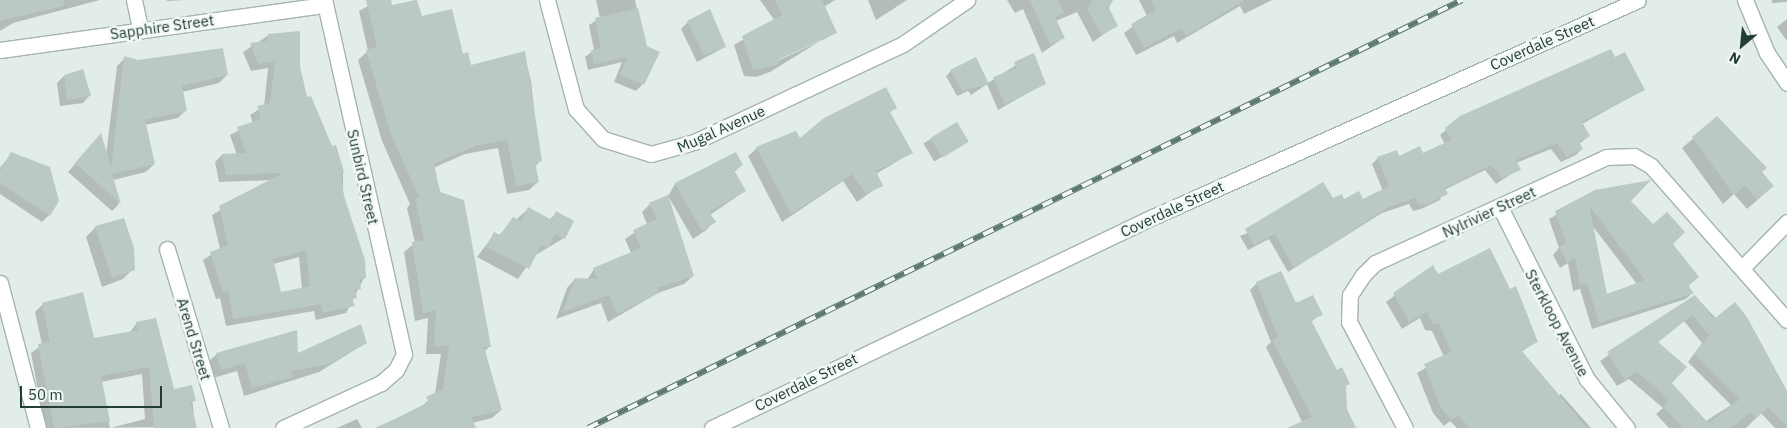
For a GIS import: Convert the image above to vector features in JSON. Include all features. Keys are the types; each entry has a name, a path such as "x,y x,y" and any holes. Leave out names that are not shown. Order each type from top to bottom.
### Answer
{"street":[{"path":"134,0 140,29"},
{"name":"Mugal Avenue","path":"547,0 576,109 603,139 651,154 694,142 903,44 967,0"},
{"name":"Coverdale Street","path":"712,428 1153,217 1638,0"},
{"path":"1745,0 1768,53 1787,83"},
{"name":"Sapphire Street","path":"0,50 324,2"},
{"name":"Sunbird Street","path":"283,428 381,383 396,370 404,354 324,2"},
{"name":"Nylrivier Street","path":"1405,428 1349,322 1350,295 1375,263 1501,208 1597,161 1634,156 1660,174 1787,320"},
{"name":"Sterkloop Avenue","path":"1501,208 1587,379 1627,428"},
{"path":"1743,268 1787,222"},
{"name":"Arend Street","path":"167,249 221,428"},
{"path":"0,283 38,428"}],"building":[{"path":"0,0 64,0 64,6 0,21"},
{"path":"366,0 391,0 392,5 417,0 422,16 452,9 463,54 468,52 471,65 525,51 542,161 535,163 539,182 516,186 507,140 475,146 434,164 440,192 464,200 491,347 484,347 502,410 471,417 476,428 377,428 429,402 426,397 443,389 449,346 434,346 436,310 423,313 412,242 424,240 415,198 419,197 390,132 366,50 377,47"},
{"path":"775,0 822,0 837,33 778,60 779,64 757,70 752,68 742,36 782,15"},
{"path":"1030,0 1058,0 1064,13 1055,17 1065,38 1050,45"},
{"path":"1093,0 1113,0 1109,8 1118,26 1102,35 1087,9"},
{"path":"1151,0 1245,0 1186,36 1182,28 1144,48 1131,24 1156,10"},
{"path":"638,8 647,46 660,52 644,85 620,75 628,57 594,64 591,50 601,48 595,18"},
{"path":"710,9 726,47 704,55 687,21"},
{"path":"300,31 300,66 307,97 311,96 332,146 336,145 344,172 341,173 344,196 365,260 366,278 359,280 361,289 355,290 357,298 352,299 355,306 323,313 321,304 233,319 228,291 223,292 210,252 228,245 219,206 283,173 226,175 222,154 246,153 237,127 261,119 257,106 270,103 275,61 258,64 250,43 267,41 268,34","holes":["306,250 310,286 281,292 273,259"]},
{"path":"223,48 228,75 182,86 187,111 145,120 155,164 112,174 121,204 75,163 101,133 111,168 124,56 138,60"},
{"path":"1611,49 1615,57 1625,52 1645,90 1582,122 1590,136 1579,141 1583,149 1567,157 1557,143 1516,160 1521,170 1502,178 1491,165 1445,188 1448,194 1428,204 1419,205 1415,198 1389,207 1294,268 1275,234 1254,245 1245,229 1323,182 1333,198 1342,194 1344,199 1359,191 1363,199 1389,186 1377,157 1397,150 1399,156 1420,146 1423,153 1451,140 1445,128 1460,116"},
{"path":"1034,53 1046,84 1005,104 993,77 1017,68 1014,62"},
{"path":"976,57 989,84 962,91 950,70"},
{"path":"83,69 91,96 67,100 64,75"},
{"path":"886,87 897,108 890,112 913,153 876,171 883,186 866,194 852,174 791,214 756,147 796,131 800,138 824,118"},
{"path":"1717,116 1767,168 1762,172 1774,186 1757,200 1745,185 1734,195 1692,137"},
{"path":"957,122 969,142 942,158 930,138"},
{"path":"11,152 50,167 59,201 50,216 0,183 0,171"},
{"path":"736,152 743,165 734,170 746,191 709,212 716,222 702,231 675,183"},
{"path":"1651,180 1631,201 1653,224 1667,212 1685,232 1673,244 1699,277 1688,286 1694,293 1599,323 1587,283 1580,285 1575,258 1567,262 1559,247 1566,243 1555,211 1595,190","holes":["1589,205 1645,280 1607,294"]},
{"path":"668,195 694,276 657,288 659,293 617,314 609,295 563,312 575,278 598,279 593,268 641,248 633,230 657,219 649,203"},
{"path":"528,207 552,220 556,211 574,221 565,239 555,234 548,248 541,245 529,269 486,247 494,232 500,235 513,217 521,221"},
{"path":"124,218 134,248 135,270 112,278 95,226"},
{"path":"1490,248 1510,289 1516,286 1538,342 1521,350 1587,428 1470,428 1458,415 1451,420 1440,406 1424,364 1451,352 1439,324 1432,323 1427,312 1409,322 1393,293 1433,265 1438,274"},
{"path":"1281,271 1296,303 1313,295 1323,315 1311,320 1337,370 1342,367 1350,384 1346,386 1347,409 1356,428 1287,428 1312,417 1272,340 1278,337 1256,282"},
{"path":"83,292 94,338 138,330 136,322 156,318 174,389 192,385 196,401 190,402 197,428 154,428 149,367 101,376 110,421 54,428 38,344 50,342 42,303"},
{"path":"1695,295 1714,319 1735,302 1747,317 1787,391 1787,426 1768,407 1757,418 1751,412 1731,428 1683,428 1663,406 1669,400 1637,372 1625,380 1607,352","holes":["1692,315 1709,335 1694,354 1740,399 1708,423 1672,383 1687,367 1658,342"]},
{"path":"361,324 367,343 329,364 292,371 293,377 252,388 245,363 221,370 216,353 297,330 298,353"}],"railway":[{"path":"588,428 1462,0"}]}
